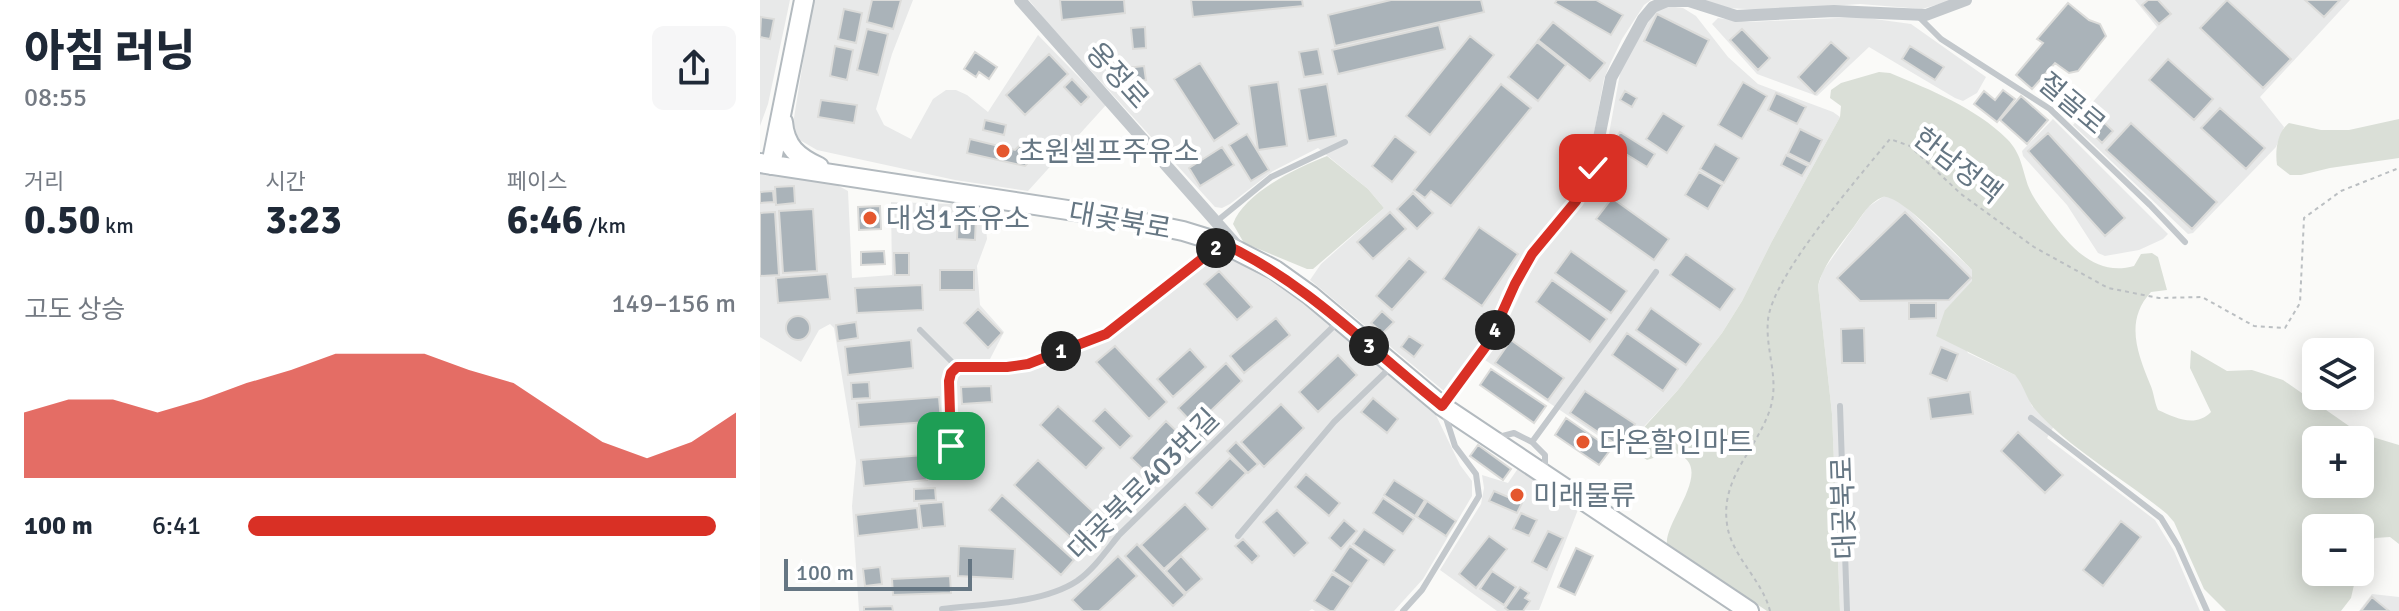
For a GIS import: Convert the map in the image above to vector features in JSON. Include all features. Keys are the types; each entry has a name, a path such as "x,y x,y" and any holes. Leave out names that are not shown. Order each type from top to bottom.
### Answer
{"street":[{"path":"766,164 782,109 804,0"},
{"name":"옹정로","path":"1020,0 1244,253"},
{"path":"1442,406 1489,342 1532,254 1582,190 1593,168 1611,78 1643,19 1653,7 1667,1 1688,1 1736,16 1836,6 1917,15 1939,12 1966,0"},
{"path":"760,141 782,109"},
{"path":"782,109 784,135 791,149 804,160 836,175"},
{"name":"대곶북로","path":"766,164 1120,218 1183,231 1244,253 1275,270 1442,406 1749,611"}],"lane":[{"path":"1939,12 1950,0"},
{"name":"절골로","path":"1917,15 1941,39 2050,109 2185,242"},
{"path":"1217,221 1271,177 1345,142"},
{"path":"920,330 957,367 1028,364 1106,334 1222,243"},
{"path":"1532,442 1656,272"},
{"name":"대곶북로403번길","path":"942,609 1025,598 1061,590 1079,580 1119,535 1340,321"},
{"path":"1238,536 1334,422 1392,365"},
{"path":"951,446 949,381 957,367"},
{"path":"1403,611 1422,590 1479,496 1476,474 1455,446 1442,406"},
{"name":"대곶북로","path":"1840,406 1847,611"},
{"path":"2031,418 2161,518 2178,546 2207,611"},
{"path":"1492,440 1514,433 1532,442 1545,455 1544,476"}],"path":[{"name":"한남정맥","path":"1770,611 1732,540 1726,510 1732,480 1771,405 1774,377 1768,319 1777,292 1791,268 1890,139 1910,146 1961,194 2034,247 2108,288 2159,298 2202,297 2254,326 2285,328 2300,303 2304,218 2341,191 2399,168"}],"shaded area":[{"path":"760,0 790,0 768,104 760,126"},
{"path":"813,0 913,0 892,54 876,109 884,125 911,139 933,99 946,90 967,95 988,112 1038,35 1106,105 1028,191 955,180 817,150 798,139 793,124"},
{"path":"1029,0 1651,0 1644,5 1622,39 1604,79 1589,161 1573,196 1519,262 1502,292 1487,335 1444,391 1310,280 1321,264 1384,208 1368,189 1318,148 1273,171 1230,204 1215,207"},
{"path":"1703,0 1953,0 1922,9 1860,4 1767,10 1726,8"},
{"path":"2135,0 2350,0 2260,97 2284,127 2276,147 2193,233 2188,234 2073,125 2157,27"},
{"path":"1667,6 1683,8 1696,16 1728,57 1758,84 1840,117 1722,333 1678,390 1621,451 1485,360 1504,329 1534,264 1579,207 1596,178 1606,150 1621,68 1654,13"},
{"path":"1860,17 1911,24 1986,77 1977,93 1963,101 1869,47 1817,96 1757,74 1712,24 1718,18 1749,22"},
{"path":"1879,72 1890,73 1952,101 1981,118 2007,139 2019,156 2036,200 2066,239 2085,257 2107,267 2120,268 2134,266 2141,254 2152,253 2158,257 2167,290 2151,292 2143,303 2138,314 2136,338 2158,410 2192,421 2211,412 2190,368 2191,350 2227,371 2252,370 2283,380 2302,393 2302,410 2326,410 2349,426 2302,426 2302,498 2374,498 2374,438 2399,445 2399,544 2390,537 2374,539 2374,514 2302,514 2302,586 2354,586 2351,598 2341,611 2226,611 2204,589 2174,522 2167,514 2048,423 2031,404 2015,375 1936,336 1945,310 1972,281 1972,270 1902,205 1883,197 1866,210 1838,248 1818,286 1832,414 1840,611 1767,611 1667,544 1668,534 1691,480 1691,468 1685,458 1672,452 1647,460 1637,449 1638,434 1678,390 1722,333 1742,301 1840,117 1841,106 1830,98 1831,90 1841,83"},
{"path":"2053,119 2168,234 2163,239 2139,250 2105,256 2098,253 2067,205 2023,156 2022,151"},
{"path":"2399,119 2399,158 2301,175 2290,175 2277,165 2278,142 2289,123 2321,130 2349,130"},
{"path":"1327,156 1368,189 1384,208 1313,269 1244,243 1233,224 1248,202 1273,182"},
{"path":"760,171 835,184 848,191 852,278 892,275 891,202 984,205 987,239 977,266 980,305 1004,332 990,359 990,372 1037,369 1120,333 1223,252 1250,265 1303,300 1433,409 1460,465 1472,481 1472,496 1423,579 1394,611 859,611 852,506 856,462 834,328 830,324 819,330 801,362 760,337"},
{"path":"1890,196 1905,206 1972,270 1972,282 1945,310 1968,353 2015,375 2032,406 2054,426 2047,438 2155,520 2174,551 2200,611 1840,611 1832,414 1818,286 1823,271 1868,207"},
{"path":"1519,467 1579,507 1539,610 1497,611 1440,570 1481,504 1484,488 1482,475 1508,483"},
{"path":"2372,594 2399,597 2399,611 2359,611"}],"building":[{"path":"872,0 901,0 893,29 867,22"},
{"path":"1060,0 1124,0 1125,13 1062,20"},
{"path":"1191,0 1302,0 1303,6 1193,17"},
{"path":"1391,0 1481,0 1484,12 1335,46 1328,15"},
{"path":"1557,0 1596,0 1623,15 1611,35 1555,3"},
{"path":"2148,0 2158,0 2171,14 2159,24 2142,5"},
{"path":"2227,0 2291,59 2263,88 2200,28"},
{"path":"2305,0 2340,0 2324,17"},
{"path":"2068,3 2089,20 2100,24 2106,36 2078,71 2069,73 2055,63 2032,89 2016,75 2043,43 2037,39"},
{"path":"844,9 862,13 856,43 838,39"},
{"path":"1657,14 1709,40 1696,66 1644,41"},
{"path":"761,17 774,19 770,39 760,37"},
{"path":"1553,22 1605,63 1590,81 1538,40"},
{"path":"1439,25 1445,49 1338,74 1332,50"},
{"path":"1145,27 1146,48 1133,49 1131,28"},
{"path":"867,29 888,34 878,75 857,70"},
{"path":"1742,29 1770,58 1758,70 1730,40"},
{"path":"1470,36 1494,55 1430,135 1406,116"},
{"path":"1537,42 1566,65 1538,101 1508,77"},
{"path":"1831,42 1849,58 1815,94 1798,77"},
{"path":"835,46 853,50 847,80 830,76"},
{"path":"1910,46 1944,67 1935,80 1902,59"},
{"path":"1318,49 1323,74 1304,77 1299,52"},
{"path":"975,52 997,67 989,79 979,72 976,77 964,69"},
{"path":"1049,54 1068,74 1025,115 1006,95"},
{"path":"2168,59 2213,99 2194,120 2149,80"},
{"path":"1200,63 1239,124 1214,141 1174,79"},
{"path":"1144,66 1146,80 1119,82 1117,69"},
{"path":"1072,79 1089,97 1081,105 1064,87"},
{"path":"1278,82 1287,146 1258,150 1249,86"},
{"path":"1743,82 1767,96 1742,139 1718,125"},
{"path":"1327,84 1336,136 1308,141 1299,89"},
{"path":"1501,84 1531,108 1451,206 1431,191 1425,198 1414,190"},
{"path":"2003,90 2015,99 1997,122 1974,104 1984,91 1995,100"},
{"path":"1625,91 1637,98 1632,107 1620,100"},
{"path":"1776,93 1806,107 1797,124 1768,110"},
{"path":"2021,96 2048,120 2027,144 2000,120"},
{"path":"821,100 857,105 854,123 818,117"},
{"path":"2220,108 2265,148 2246,169 2201,128"},
{"path":"1663,113 1684,126 1667,153 1646,139"},
{"path":"2094,113 2113,131 2102,143 2083,124"},
{"path":"985,120 1006,125 1004,135 983,130"},
{"path":"2131,123 2217,202 2192,229 2106,150"},
{"path":"1800,129 1822,140 1810,164 1788,153"},
{"path":"1620,132 1655,154 1647,167 1611,145"},
{"path":"2048,133 2125,218 2105,236 2028,151"},
{"path":"1247,134 1269,170 1251,181 1229,145"},
{"path":"1395,136 1416,152 1392,182 1372,166"},
{"name":"초원셀프주유소","path":"1028,137 1041,150 1025,166 967,153 970,139 1015,150"},
{"path":"1715,144 1739,158 1724,183 1700,169"},
{"path":"1222,147 1234,165 1200,186 1189,168"},
{"path":"1786,155 1808,166 1802,176 1781,165"},
{"path":"1699,172 1722,185 1708,209 1685,195"},
{"path":"794,186 795,203 776,205 775,187"},
{"path":"773,191 774,202 760,203 760,192"},
{"path":"1413,193 1433,213 1417,229 1397,209"},
{"path":"1612,198 1669,239 1654,260 1596,219"},
{"name":"대성1주유소","path":"880,206 881,229 859,230 858,207"},
{"path":"813,209 817,271 783,273 779,211"},
{"path":"775,212 779,275 760,276 760,213"},
{"path":"1390,212 1406,229 1373,259 1357,242"},
{"path":"1905,212 1971,278 1949,300 1860,301 1837,278"},
{"path":"958,215 976,216 975,240 957,239"},
{"path":"1479,227 1518,254 1482,306 1443,279"},
{"path":"884,251 885,264 861,265 861,252"},
{"path":"1571,251 1627,291 1611,313 1555,273"},
{"path":"894,253 909,253 909,275 895,275"},
{"path":"1686,254 1735,289 1720,310 1670,275"},
{"path":"1409,258 1426,272 1392,310 1376,296"},
{"path":"940,270 974,270 974,290 940,290"},
{"path":"1219,271 1252,307 1237,320 1204,284"},
{"path":"827,274 830,299 778,303 776,278"},
{"path":"1552,280 1607,319 1590,342 1536,302"},
{"path":"922,285 923,310 857,313 855,288"},
{"path":"1909,303 1936,303 1936,318 1909,319"},
{"path":"1651,308 1701,344 1686,365 1636,330"},
{"path":"978,309 1002,333 988,348 964,323"},
{"path":"1382,311 1394,322 1383,333 1371,323"},
{"path":"798,316 806,320 810,328 806,336 798,340 790,336 786,328 790,320"},
{"path":"1276,318 1290,335 1244,373 1230,356"},
{"path":"856,322 858,338 838,341 836,325"},
{"path":"1864,328 1865,363 1842,363 1841,329"},
{"path":"1627,333 1678,369 1663,391 1612,355"},
{"path":"1409,336 1423,345 1414,357 1401,347"},
{"path":"911,340 913,368 848,375 845,347"},
{"path":"1511,340 1564,378 1548,400 1495,363"},
{"path":"1115,346 1167,402 1149,419 1096,362"},
{"path":"1941,347 1958,354 1947,381 1930,374"},
{"path":"1190,349 1206,367 1173,397 1157,379"},
{"path":"1338,355 1357,375 1318,412 1299,392"},
{"path":"1226,363 1242,381 1195,426 1178,408"},
{"path":"1491,369 1546,406 1534,423 1480,385"},
{"path":"869,382 870,398 852,399 851,383"},
{"path":"991,386 992,402 962,404 961,387"},
{"path":"1585,391 1635,424 1620,447 1570,413"},
{"path":"1970,392 1973,414 1931,419 1928,398"},
{"path":"939,397 941,421 859,427 857,403"},
{"path":"1373,398 1398,419 1387,433 1361,412"},
{"path":"1281,404 1304,428 1264,467 1241,442"},
{"path":"1058,406 1104,448 1086,468 1040,425"},
{"path":"1105,409 1132,436 1120,448 1093,421"},
{"name":"다온할인마트","path":"1566,418 1611,449 1599,465 1555,435"},
{"path":"1166,421 1189,443 1154,480 1131,458"},
{"path":"1210,421 1218,428 1202,444 1194,437"},
{"path":"2018,432 2063,475 2045,493 2001,451"},
{"path":"1236,442 1258,464 1248,473 1227,451"},
{"path":"1478,445 1511,469 1503,480 1470,456"},
{"path":"924,455 927,480 864,486 861,460"},
{"path":"1230,458 1246,473 1212,508 1196,493"},
{"path":"1038,460 1106,524 1083,549 1014,485"},
{"path":"1306,474 1340,503 1329,516 1295,487"},
{"path":"1394,480 1425,500 1415,516 1384,495"},
{"path":"935,488 936,500 914,501 914,489"},
{"path":"1494,491 1522,503 1517,513 1489,501"},
{"path":"1002,495 1074,560 1061,575 989,510"},
{"path":"1383,498 1414,519 1403,534 1373,513"},
{"path":"1427,501 1456,521 1446,536 1417,517"},
{"path":"943,502 945,526 922,528 919,504"},
{"path":"1185,504 1208,529 1164,569 1141,545"},
{"path":"917,508 919,529 858,536 856,515"},
{"path":"1277,510 1308,543 1294,556 1263,522"},
{"path":"1521,513 1537,520 1529,536 1513,529"},
{"path":"1344,520 1357,531 1341,549 1329,538"},
{"path":"2121,521 2141,537 2103,586 2083,570"},
{"path":"1364,529 1395,550 1384,565 1353,544"},
{"path":"1548,531 1563,538 1547,570 1532,562"},
{"path":"1489,536 1507,549 1476,588 1459,574"},
{"path":"1243,539 1259,556 1252,563 1235,546"},
{"path":"1137,544 1185,595 1173,606 1125,556"},
{"path":"959,546 1015,549 1013,579 958,576"},
{"path":"1350,546 1369,560 1352,584 1333,571"},
{"path":"1576,548 1593,556 1575,595 1558,587"},
{"path":"1118,556 1137,576 1099,611 1083,611 1072,600"},
{"path":"1181,556 1202,579 1186,593 1166,571"},
{"path":"880,567 882,584 865,586 863,569"},
{"path":"1492,571 1516,587 1504,605 1480,589"},
{"path":"1332,574 1351,586 1334,611 1330,611 1314,601"},
{"path":"950,576 951,593 893,595 892,579"},
{"path":"1520,587 1529,593 1525,598 1530,601 1523,611 1509,611 1505,608"},
{"path":"2372,597 2389,611 2361,611"},
{"path":"892,606 893,611 864,611 864,607"}],"place":[{"name":"초원셀프주유소","path":"1003,151"},
{"name":"대성1주유소","path":"870,218"},
{"name":"다온할인마트","path":"1583,442"},
{"name":"미래물류","path":"1517,495"}],"route":[{"path":"951,446 949,381 957,367 1028,364 1106,334 1222,243 1275,270 1310,295 1442,406 1489,342 1532,254 1576,201 1593,168"}]}
